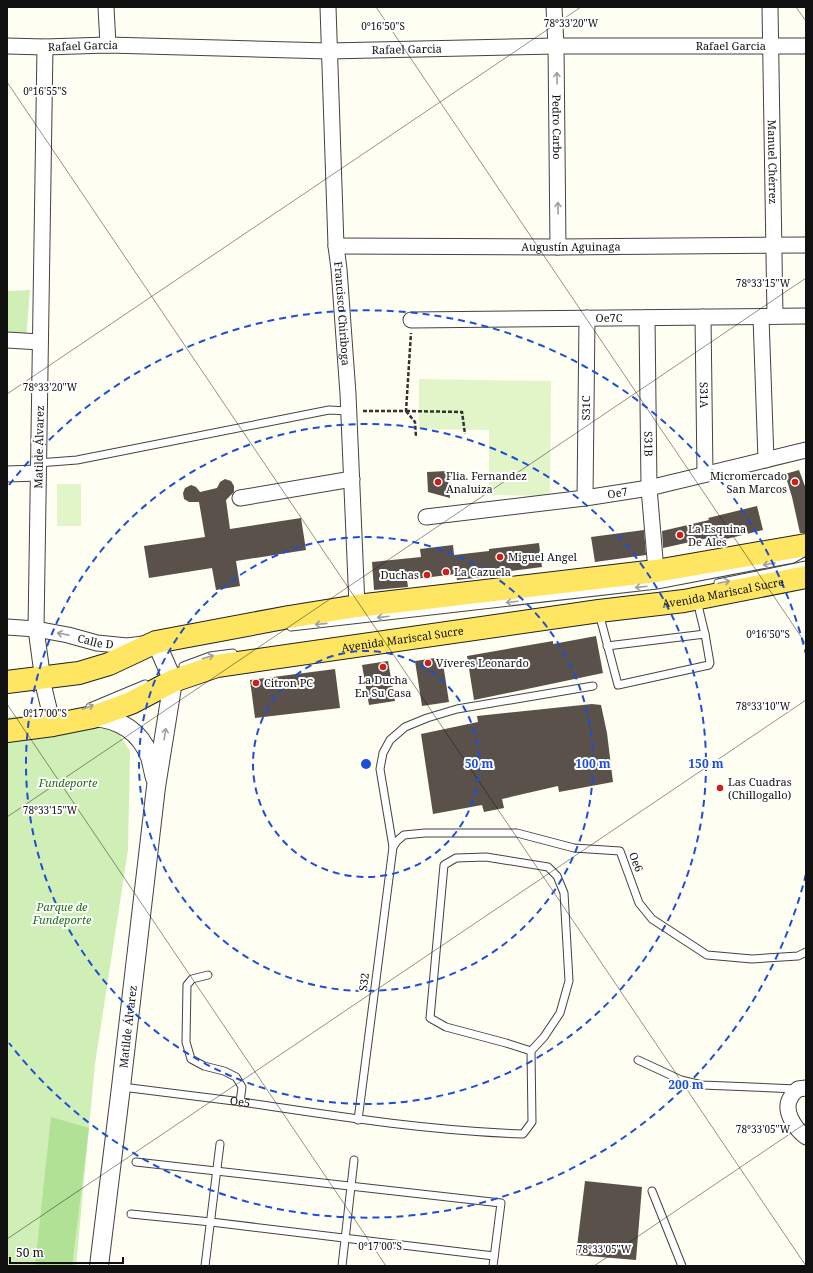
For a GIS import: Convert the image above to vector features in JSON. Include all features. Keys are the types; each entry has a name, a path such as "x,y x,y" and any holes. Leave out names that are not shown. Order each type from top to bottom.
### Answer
{"main road":[{"path":"7,682 44,685 159,650 289,617 358,613 656,571 806,545"},
{"name":"Avenida Mariscal Sucre","path":"7,730 51,719 89,713 132,703 165,677 217,666 599,611 684,601 702,592 806,577"}],"street":[{"path":"106,7 108,45"},
{"name":"Francisco Chiriboga","path":"328,7 336,246 339,269 348,411 358,613"},
{"name":"Pedro Carbo","path":"554,7 556,46 558,246"},
{"name":"Manuel Chérrez","path":"766,460 768,316 773,245 770,7"},
{"name":"Rafael Garcia","path":"7,46 45,47 108,45 329,51 556,46 806,46"},
{"name":"Matilde Álvarez","path":"45,47 36,629 44,685 51,719"},
{"name":"Augustín Aguinaga","path":"336,246 806,245"},
{"name":"Oe7C","path":"411,320 806,316"},
{"name":"S31A","path":"703,317 705,474"},
{"name":"S31C","path":"585,498 587,318"},
{"name":"S31B","path":"648,318 649,488 656,571"},
{"path":"7,340 40,342"},
{"name":"Oe7","path":"426,517 585,498 649,488 806,450"},
{"path":"7,474 38,468"},
{"path":"240,498 352,479"},
{"name":"Calle D","path":"7,627 36,629 68,635 97,643 159,650"},
{"path":"159,650 165,677"},
{"name":"Matilde Álvarez","path":"99,1266 156,787 165,677"},
{"name":"Matilde Álvarez","path":"89,713 118,722 129,728 138,736 146,747 151,759 156,787"},
{"path":"802,1089 790,1098 788,1108 791,1119 800,1133 806,1137"}],"lane":[{"path":"38,468 329,410 348,411"},
{"path":"284,628 358,613 657,585 792,559 806,553"},
{"path":"599,611 618,685 709,665 710,660 705,634 702,592 806,565"},
{"path":"544,611 622,601"},
{"path":"607,646 705,634"},
{"path":"165,677 210,656 240,652"},
{"name":"S32","path":"358,1120 393,847 380,769 383,753 390,740 405,727 427,718 457,710 593,686"},
{"name":"Oe6","path":"393,847 404,835 418,833 517,833 574,848 620,851 639,903 652,919 706,955 752,959 798,956 806,952"},
{"path":"486,857 548,867 557,876 564,893 569,981 560,1013 544,1037 531,1051 446,1027 430,1018 444,864 456,858 486,857"},
{"path":"208,975 192,979 187,985 186,1042 191,1059 204,1066 224,1071 236,1077 242,1087 240,1102"},
{"name":"Oe5","path":"121,1087 240,1102 358,1120 488,1133 523,1134 532,1122 531,1051"},
{"path":"638,1060 681,1080 702,1085 802,1089"},
{"path":"205,1266 220,1144"},
{"path":"342,1266 354,1160"},
{"path":"136,1162 501,1203 493,1266"},
{"path":"652,1191 682,1266"},
{"path":"131,1214 211,1222 494,1256"}],"path":[{"path":"411,320 406,411 415,422 416,437"},
{"path":"348,411 462,412 465,434"}],"green space":[{"path":"30,290 26,339 7,338 7,291"},
{"path":"419,379 551,381 550,496 489,495 489,430 419,429"},
{"path":"57,484 81,484 81,526 57,526"},
{"name":"Fundeporte","path":"7,717 83,718 114,726 130,751 128,850 95,1064 76,1266 7,1266"},
{"path":"51,1117 89,1128 72,1266 35,1266"}],"building":[{"path":"799,470 806,489 806,533 800,533 785,474"},
{"name":"Flia. Fernandez Analuiza","path":"447,471 450,498 428,492 427,472"},
{"path":"225,479 231,481 234,486 234,492 226,500 230,529 301,518 306,550 236,561 240,586 216,590 212,568 149,578 144,546 205,537 199,502 189,502 184,499 183,493 185,488 191,485 196,487 200,492 217,488 220,482"},
{"path":"757,506 763,530 714,542 713,537 663,548 662,531 709,520 708,518"},
{"path":"644,530 646,555 595,562 591,537"},
{"path":"539,543 542,567 511,571 512,574 457,580 456,574 407,580 408,587 374,590 372,562 421,557 420,549 453,545 454,555"},
{"path":"596,636 603,673 474,700 467,656 553,641 553,644"},
{"path":"442,657 449,702 422,706 415,661"},
{"path":"388,661 395,701 369,705 362,665"},
{"path":"335,669 340,708 255,718 250,680"},
{"path":"592,704 601,705 607,733 613,782 559,792 558,786 502,799 504,808 484,812 482,805 433,814 421,734 478,722 477,716"},
{"path":"585,1181 642,1187 636,1260 576,1255"}],"place":[{"name":"Flia. Fernandez Analuiza","path":"438,482"},
{"name":"Micromercado San Marcos","path":"795,482"},
{"name":"La Esquina De Ales","path":"680,535"},
{"name":"Miguel Angel","path":"500,557"},
{"name":"La Cazuela","path":"446,572"},
{"name":"Duchas","path":"427,575"},
{"name":"Víveres Leonardo","path":"428,663"},
{"name":"La Ducha En Su Casa","path":"383,667"},
{"name":"Citron PC","path":"256,683"},
{"name":"Las Cuadras (Chillogallo)","path":"720,788"}],"park label":[{"name":"Parque de Fundeporte","path":"62,913"}]}
